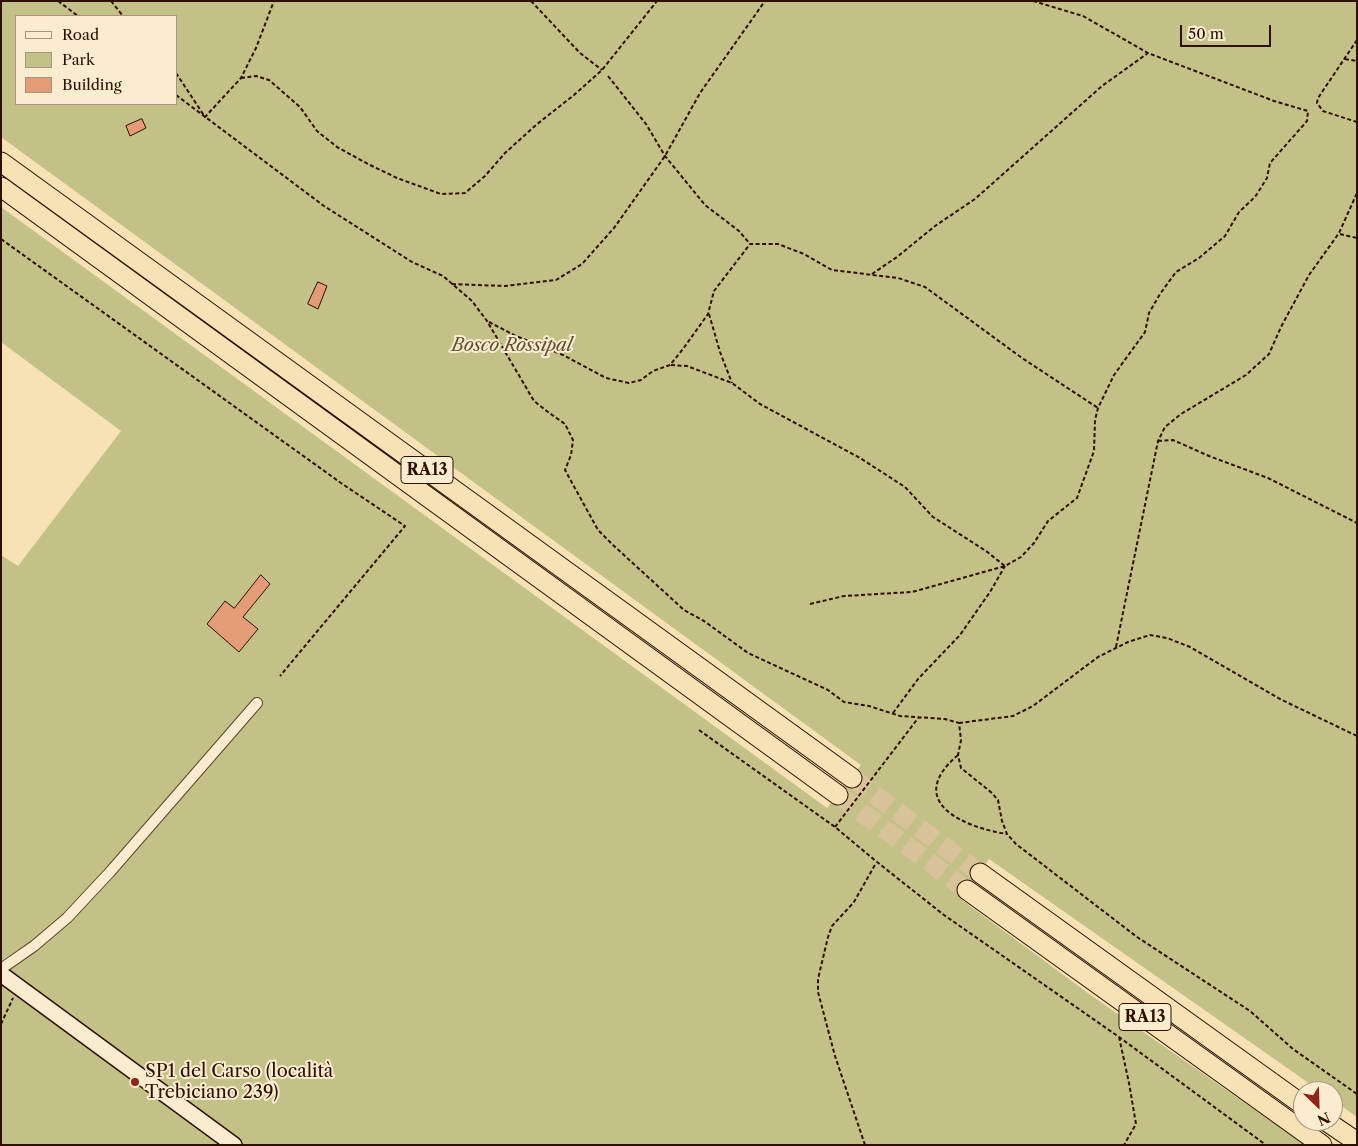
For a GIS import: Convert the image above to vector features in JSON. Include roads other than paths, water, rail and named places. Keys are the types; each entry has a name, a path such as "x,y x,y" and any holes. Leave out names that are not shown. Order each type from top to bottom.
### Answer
{"highway":[{"name":"RA13","path":"1,162 852,778"},
{"name":"RA13","path":"1,187 838,795"},
{"name":"RA13","path":"980,872 1293,1098"},
{"name":"RA13","path":"967,890 1322,1145"},
{"path":"1341,1131 1357,1142"}],"main road":[{"path":"1,974 234,1145"}],"street":[{"path":"1,969 34,946 67,918 110,872 257,703"}],"tunnel":[{"path":"852,778 980,873"},
{"path":"838,795 967,890"}],"place":[{"name":"SP1 del Carso (località Trebiciano 239)","path":"135,1082"}],"park label":[{"name":"Bosco Rossipal","path":"512,346"}]}
